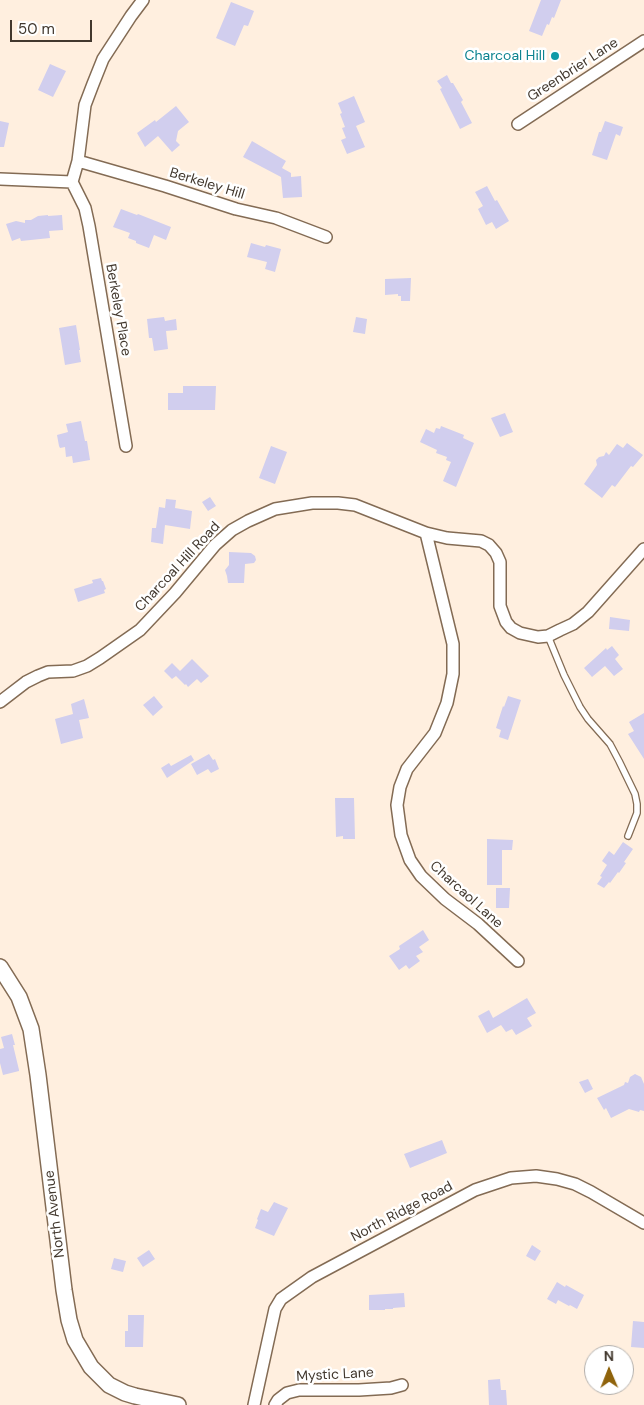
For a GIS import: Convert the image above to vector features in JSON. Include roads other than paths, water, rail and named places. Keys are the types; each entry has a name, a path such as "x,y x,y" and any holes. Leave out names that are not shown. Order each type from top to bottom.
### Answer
{"street":[{"path":"0,179 72,182 78,160 85,105 93,84 103,59 143,0"},
{"name":"Greenbrier Lane","path":"518,124 644,41"},
{"name":"Berkeley Hill","path":"78,160 236,209 276,218 326,237"},
{"name":"Berkeley Place","path":"72,182 84,208 89,226 126,446"},
{"name":"Charcoal Hill Road","path":"0,702 26,682 38,676 48,672 73,671 87,666 140,630 206,555 232,530 275,509 290,505 338,503 355,505 426,533 447,538 481,541 489,545 496,552 500,562 500,606 506,622 511,628 520,633 538,637 548,636"},
{"name":"Charcaol Lane","path":"426,533 453,644 453,674 447,703 435,733 407,769 400,787 397,805 401,835 410,860 420,876 445,899 478,924 518,961"},
{"path":"548,636 573,624 588,612 644,549"},
{"name":"North Avenue","path":"0,967 19,998 31,1029 64,1290 69,1320 78,1348 91,1367 109,1385 116,1389 135,1396 178,1405"},
{"name":"North Ridge Road","path":"254,1405 275,1309 281,1299 312,1277 475,1190 511,1178 536,1176 556,1178 591,1192 644,1223"},
{"name":"Mystic Lane","path":"275,1405 278,1400 288,1393 299,1390 359,1390 390,1388 402,1385"}],"lane":[{"path":"548,636 580,707 610,744 635,794 638,804 637,813 628,836"}],"place":[{"name":"Charcoal Hill","path":"555,56"}]}
